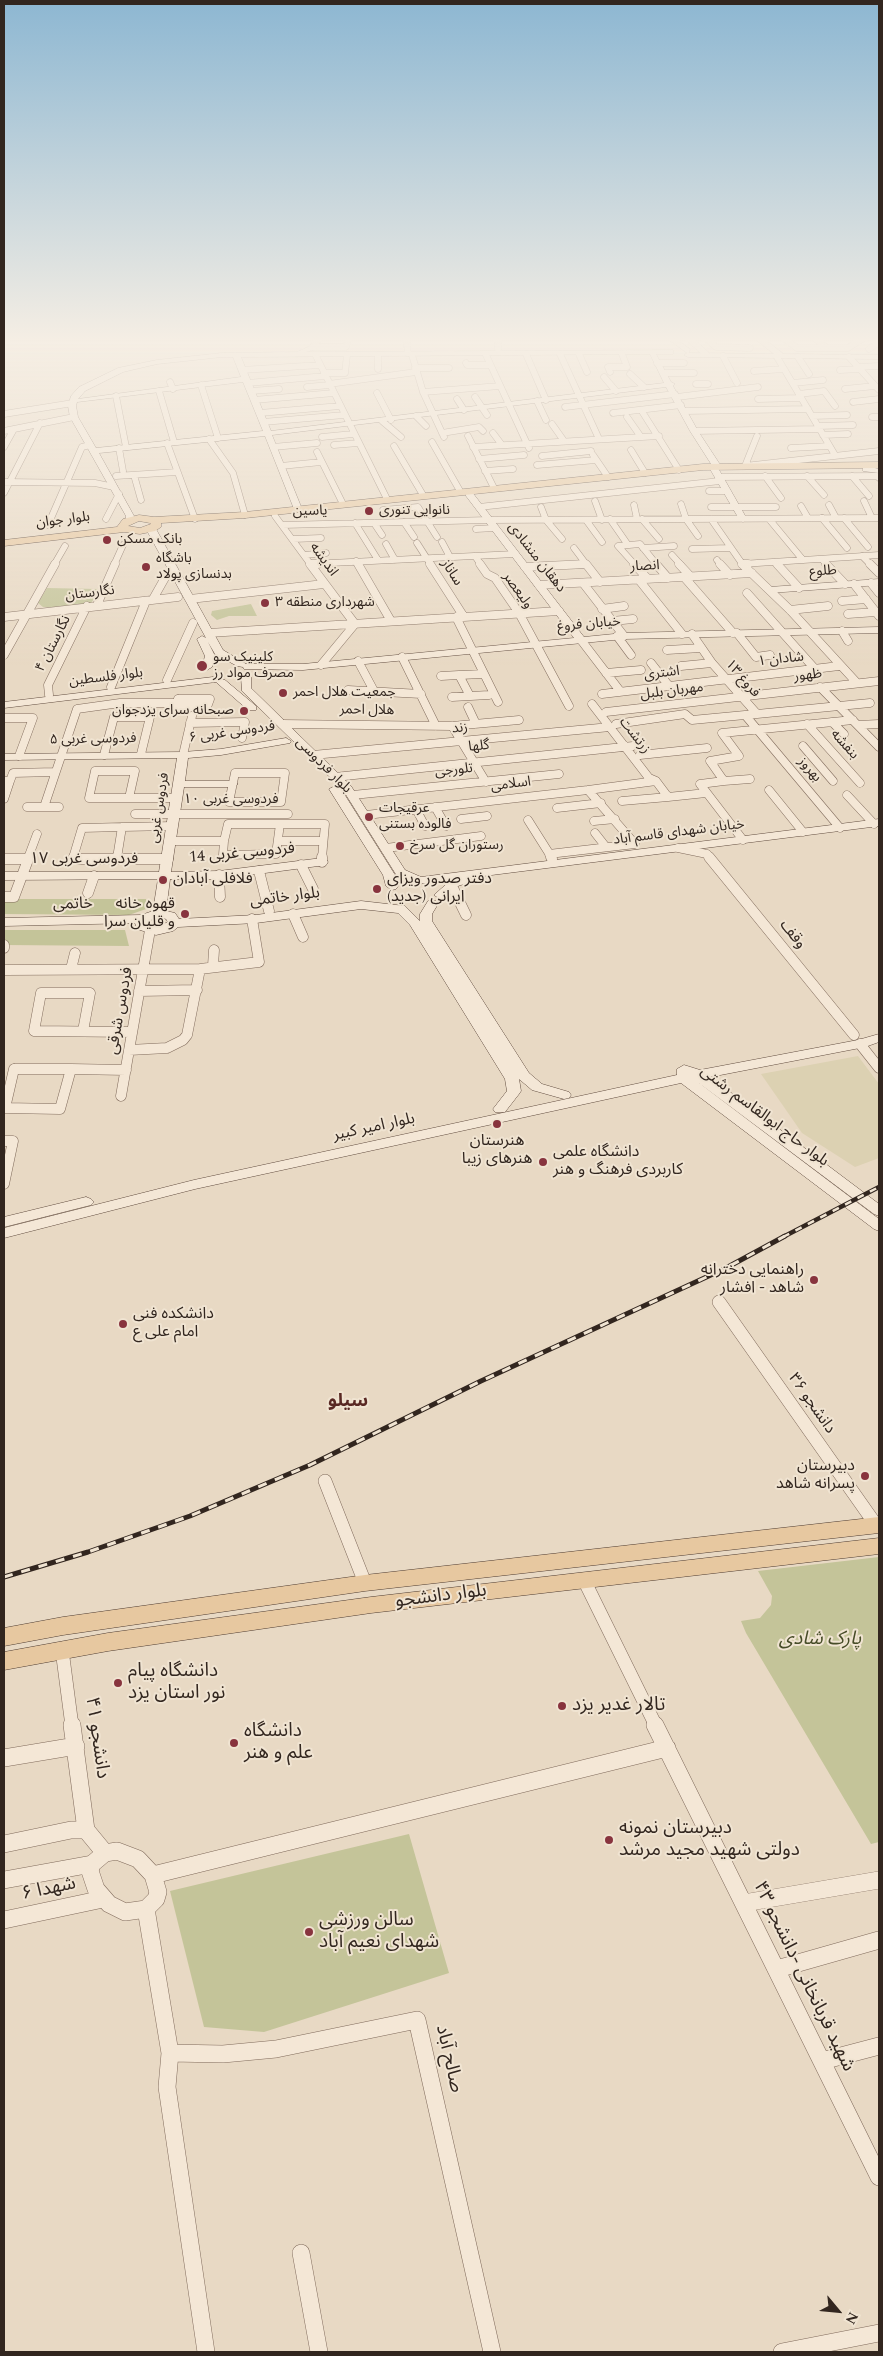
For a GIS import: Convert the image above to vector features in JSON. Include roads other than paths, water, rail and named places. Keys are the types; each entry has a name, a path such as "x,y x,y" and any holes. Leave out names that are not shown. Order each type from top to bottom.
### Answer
{"main road":[{"path":"95,449 130,447"},
{"path":"273,447 298,509"},
{"path":"703,447 743,519"},
{"path":"106,460 110,454 122,448"},
{"path":"95,449 106,460 116,490 130,516 118,525"},
{"path":"95,449 142,518 153,526 219,652 246,671"},
{"path":"177,522 279,520 494,488 678,470 717,473 745,466 879,465"},
{"path":"137,531 153,526 195,519 343,504 385,505 423,495 717,473 879,470"},
{"name":"دهقان منشادی","path":"464,492 492,524 581,640"},
{"path":"118,525 142,518"},
{"path":"118,525 137,531 145,538 193,623 207,665"},
{"name":"بلوار جوان","path":"4,538 118,525"},
{"name":"بلوار جوان","path":"4,543 118,525"},
{"name":"طلوع","path":"770,590 875,582"},
{"name":"خیابان فروغ","path":"246,671 581,640 618,630 687,634 879,631"},
{"path":"207,665 226,657"},
{"path":"207,665 223,662 246,671"},
{"name":"بلوار فلسطین","path":"4,705 187,679 207,665"},
{"name":"بلوار فردوسی","path":"207,665 206,678 217,681 234,691 336,790 389,874 389,891"},
{"path":"234,691 246,689 246,671"},
{"name":"بلوار فلسطین","path":"4,700 167,680 217,681 246,671"},
{"name":"بلوار فردوسی","path":"246,689 353,795 401,873 435,886 436,900"},
{"name":"فردوسی غربی ۶","path":"183,755 221,752 286,741"},
{"name":"فردوسی غربی ۵","path":"4,756 183,755"},
{"name":"فردوس غربی","path":"160,913 183,755"},
{"path":"179,784 232,784"},
{"name":"خیابان شهدای قاسم آباد","path":"482,873 553,859 649,852 877,823"},
{"name":"فردوسی غربی 14","path":"165,876 259,871 322,862"},
{"path":"482,873 451,884 426,914 426,921 524,1076 537,1087 564,1095"},
{"name":"بلوار خاتمی","path":"174,920 268,911 389,891 405,881 482,873"},
{"name":"فردوسی غربی ۱۷","path":"4,876 165,876"},
{"path":"389,891 390,904 400,909 415,923 512,1079 514,1092 500,1109"},
{"name":"بلوار خاتمی","path":"174,920 252,919 361,905 416,909 436,900"},
{"path":"160,913 174,920 163,930 144,925 160,913"},
{"name":"خاتمی","path":"4,922 144,925"},
{"name":"خاتمی","path":"4,926 144,925"},
{"path":"857,1040 879,1029"},
{"path":"857,1040 879,1038"},
{"name":"بلوار امیر کبیر","path":"4,1234 194,1184 500,1109 564,1095 689,1074 857,1040"},
{"path":"647,1086 671,1087 722,1099 732,1077 751,1060"},
{"name":"بلوار امیر کبیر","path":"4,1222 191,1176 337,1149 647,1086 689,1074"},
{"name":"بلوار حاج ابوالقاسم رشتی","path":"689,1074 879,1226"},
{"name":"بلوار حاج ابوالقاسم رشتی","path":"722,1099 879,1210"},
{"name":"بلوار دانشجو","path":"4,1637 73,1624 365,1583 878,1532"},
{"name":"بلوار دانشجو","path":"4,1661 62,1650 371,1605 584,1580 878,1532"},
{"path":"408,1578 414,1600"},
{"path":"365,1583 371,1605"}],"street":[{"path":"4,493 6,482 27,447"},
{"path":"48,525 82,447 95,449"},
{"path":"171,447 177,472 195,519"},
{"path":"215,447 233,473 245,515"},
{"path":"359,447 385,505 418,507 450,557"},
{"path":"395,447 423,495"},
{"path":"435,447 464,492"},
{"path":"473,447 494,488"},
{"path":"588,447 608,477"},
{"path":"666,447 678,470"},
{"path":"753,447 745,466 879,450"},
{"path":"791,448 811,447"},
{"path":"830,447 835,455"},
{"path":"122,448 124,471"},
{"path":"632,450 644,473"},
{"path":"542,456 591,451"},
{"path":"317,452 343,504"},
{"path":"479,459 524,455"},
{"path":"543,472 535,463 596,460"},
{"path":"564,461 571,468"},
{"path":"281,466 322,462"},
{"path":"485,471 513,470"},
{"path":"6,482 95,483 113,477 177,472"},
{"path":"478,507 573,500 616,492 667,486 717,473 765,476 877,476 879,478"},
{"path":"134,475 141,500"},
{"path":"765,476 781,498"},
{"path":"807,476 824,495"},
{"path":"852,476 867,498 876,518"},
{"path":"95,483 116,490 118,525"},
{"path":"667,486 672,496"},
{"path":"646,489 651,499"},
{"path":"709,492 727,491"},
{"path":"616,492 622,500"},
{"path":"595,501 602,520"},
{"path":"681,504 686,519 698,536"},
{"path":"634,505 639,519"},
{"path":"830,505 836,518"},
{"path":"801,506 808,518"},
{"path":"541,507 546,520 562,538"},
{"path":"711,508 776,507"},
{"path":"822,518 848,548"},
{"path":"844,518 868,547"},
{"name":"یاسین","path":"279,520 355,523 426,522 492,524 546,520 876,518"},
{"name":"انصار","path":"639,519 660,539"},
{"path":"711,519 742,564 790,610 857,683"},
{"path":"769,519 802,560"},
{"name":"اندیشه","path":"279,520 355,624"},
{"path":"586,520 602,542"},
{"path":"610,520 628,545"},
{"name":"ساناز","path":"404,522 427,558 460,617 472,650 498,702"},
{"path":"355,523 378,560"},
{"path":"374,523 382,535"},
{"path":"476,529 492,524"},
{"path":"293,540 321,538"},
{"path":"386,544 395,560"},
{"path":"648,579 618,546 640,544 668,578"},
{"path":"96,605 123,545"},
{"path":"4,655 65,546"},
{"path":"643,548 674,546"},
{"path":"574,548 600,582"},
{"path":"692,549 730,548"},
{"path":"304,555 326,553"},
{"path":"310,564 515,554"},
{"path":"672,555 688,577 756,656 770,655"},
{"path":"742,564 879,555"},
{"name":"ولیعصر","path":"475,556 487,574 495,578 518,613 560,694 569,706"},
{"path":"862,556 879,573"},
{"path":"822,559 866,599 878,614"},
{"path":"717,560 730,575"},
{"path":"356,562 391,621"},
{"path":"776,562 799,588"},
{"path":"525,567 586,564"},
{"name":"انصار","path":"539,585 752,573"},
{"path":"111,686 149,600 166,576"},
{"name":"فروغ ۱۳","path":"639,580 701,648 725,679 757,714"},
{"path":"875,582 879,593"},
{"path":"583,583 618,630 631,655"},
{"path":"190,599 324,584"},
{"path":"747,592 780,632 815,669"},
{"name":"نگارستان","path":"4,617 178,597"},
{"path":"842,600 866,599"},
{"name":"نگارستان ۴","path":"49,694 48,685 87,606"},
{"path":"602,609 624,606"},
{"path":"790,610 828,606"},
{"path":"209,633 559,611"},
{"path":"848,614 878,614"},
{"path":"618,630 634,622"},
{"path":"167,680 193,623"},
{"path":"321,665 355,624"},
{"path":"842,631 848,642"},
{"path":"581,640 620,691"},
{"path":"668,650 701,648"},
{"path":"402,657 436,726"},
{"path":"358,661 374,691"},
{"path":"652,663 669,686"},
{"path":"681,666 712,663"},
{"name":"شادان ۱","path":"725,679 840,666"},
{"path":"606,673 641,670"},
{"path":"698,672 703,682"},
{"path":"441,676 484,674"},
{"path":"459,675 470,696"},
{"name":"اشتری","path":"602,694 725,679"},
{"path":"875,681 879,691"},
{"name":"ظهور","path":"740,696 875,681"},
{"path":"820,687 879,747"},
{"path":"348,690 421,694"},
{"path":"452,697 489,695"},
{"name":"مهربان بلبل","path":"608,717 740,696"},
{"path":"178,699 210,699 207,707 176,707 177,703 178,699"},
{"path":"44,807 77,709 120,703 177,703"},
{"path":"757,714 870,703"},
{"name":"زرتشت","path":"592,704 608,717 649,778 656,781 668,797"},
{"name":"فردوس غربی","path":"183,755 194,707"},
{"path":"468,708 476,724"},
{"path":"608,717 685,714 692,720 745,715"},
{"name":"فروغ ۱۳","path":"745,715 757,714"},
{"name":"فروغ ۱۳","path":"745,715 756,730"},
{"path":"104,755 114,717 150,717 141,754"},
{"name":"زند","path":"313,755 462,742 608,717"},
{"path":"4,718 33,718 19,756"},
{"name":"هلال احمر","path":"282,724 452,726 519,720"},
{"path":"190,723 245,722 242,738"},
{"path":"832,722 844,734"},
{"path":"724,781 710,761 739,756 722,733 832,722 879,724"},
{"name":"بنفشه","path":"807,724 860,783"},
{"path":"452,726 473,761 482,783 486,816 492,824"},
{"name":"بهروز","path":"756,730 840,828"},
{"name":"زرتشت","path":"629,746 640,755 657,777 656,781"},
{"name":"گلها","path":"335,777 629,746"},
{"path":"803,746 833,781"},
{"path":"640,755 707,748"},
{"path":"120,771 125,755"},
{"path":"264,773 265,762"},
{"path":"820,766 842,764"},
{"path":"129,798 135,771 95,771 89,798 129,798 177,798"},
{"path":"4,799 7,781 13,773 55,772"},
{"path":"235,773 264,773 284,773 281,802 229,802 235,773"},
{"name":"تلورجی","path":"353,795 559,774"},
{"path":"743,840 700,783 750,779"},
{"name":"اسلامی","path":"366,815 656,781"},
{"path":"588,790 615,818 635,844"},
{"path":"769,790 804,832"},
{"path":"622,802 706,793"},
{"path":"847,795 877,823"},
{"path":"256,824 259,803"},
{"path":"557,808 601,803"},
{"path":"26,807 59,807"},
{"path":"435,807 446,826"},
{"path":"416,809 425,826"},
{"name":"فردوسی غربی ۱۰","path":"135,814 288,814"},
{"path":"461,819 486,816"},
{"path":"594,821 615,818"},
{"path":"528,820 553,859 606,847 642,843 649,852"},
{"path":"280,824 276,854 223,855 228,824 256,824 280,824 325,824 322,862"},
{"path":"168,859 73,859 82,828 172,826"},
{"path":"117,859 122,827"},
{"path":"595,833 606,847"},
{"path":"4,897 14,897 37,834"},
{"path":"386,848 481,836"},
{"path":"170,841 224,841"},
{"path":"278,841 324,841"},
{"path":"678,848 707,854 712,846 720,843"},
{"name":"وقف","path":"707,854 879,1068"},
{"path":"4,859 27,859"},
{"path":"301,865 312,889"},
{"path":"259,871 268,911"},
{"path":"219,874 220,897"},
{"path":"88,894 94,876"},
{"path":"451,884 466,915"},
{"path":"293,914 303,937"},
{"path":"4,970 200,969 214,966 241,966 259,962 252,919"},
{"name":"فردوس شرقی","path":"121,1096 143,969 144,925"},
{"path":"214,950 214,966"},
{"path":"71,969 75,953"},
{"path":"129,1050 167,1048 183,1040 187,1035 200,969"},
{"path":"139,991 197,990"},
{"path":"83,1031 90,993 42,993 34,1031 132,1032"},
{"path":"71,1069 60,1108 5,1108 14,1069 71,1069 126,1070"},
{"path":"4,1184 8,1141"},
{"name":"دانشجو ۳۶","path":"719,1302 878,1532"},
{"path":"325,1481 365,1583"},
{"name":"شهید قربانخانی -دانشجو ۴۳","path":"584,1580 879,2177"},
{"name":"دانشجو ۴۱","path":"62,1650 86,1830"},
{"path":"4,1758 76,1746"},
{"path":"153,1874 667,1748"},
{"path":"4,1844 71,1830 86,1830 105,1853"},
{"path":"4,1880 92,1864 105,1853 117,1851 128,1854 146,1866 153,1874 158,1892 156,1899 146,1909 136,1912 125,1912 103,1899 91,1878 92,1864"},
{"path":"744,1903 879,1880"},
{"name":"شهدا ۶","path":"4,1920 103,1899"},
{"path":"146,1909 170,2053 167,2087 206,2352"},
{"path":"776,1969 879,1940"},
{"name":"صالح آباد","path":"170,2053 223,2054 276,2049 417,2020 492,2352"},
{"path":"822,2061 879,2046"},
{"path":"301,2253 319,2352"},
{"path":"782,2352 822,2349 879,2333"}],"railway":[{"path":"783,1237 879,1187"},
{"path":"4,1577 88,1552 190,1516 310,1465 481,1381 726,1268 785,1236"}],"place":[{"name":"نانوایی تنوری","path":"369,511"},
{"name":"بانک مسکن","path":"107,540"},
{"name":"باشگاه بدنسازی پولاد","path":"146,567"},
{"name":"شهرداری منطقه ۳","path":"265,603"},
{"name":"کلینیک سو مصرف مواد رز","path":"202,666"},
{"name":"جمعیت هلال احمر","path":"283,693"},
{"name":"صبحانه سرای یزدجوان","path":"244,711"},
{"name":"عرقیجات فالوده بستنی","path":"369,817"},
{"name":"رستوران گل سرخ","path":"400,846"},
{"name":"فلافلی آبادان","path":"163,880"},
{"name":"دفتر صدور ویزای ایرانی (جدید)","path":"377,889"},
{"name":"قهوه خانه و قلیان سرا","path":"185,914"},
{"name":"هنرستان هنرهای زیبا","path":"497,1124"},
{"name":"دانشگاه علمی کاربردی فرهنگ و هنر","path":"543,1162"},
{"name":"راهنمایی دخترانه شاهد - افشار","path":"814,1280"},
{"name":"دانشکده فنی امام علی ع","path":"123,1324"},
{"name":"دبیرستان پسرانه شاهد","path":"865,1476"},
{"name":"دانشگاه پیام نور استان یزد","path":"118,1683"},
{"name":"تالار غدیر یزد","path":"562,1706"},
{"name":"دانشگاه علم و هنر","path":"234,1743"},
{"name":"دبیرستان نمونه دولتی شهید مجید مرشد","path":"609,1840"},
{"name":"سالن ورزشی شهدای نعیم آباد","path":"309,1932"}],"district":[{"name":"سیلو","path":"348,1402"}],"park label":[{"name":"پارک شادی","path":"820,1640"}]}
